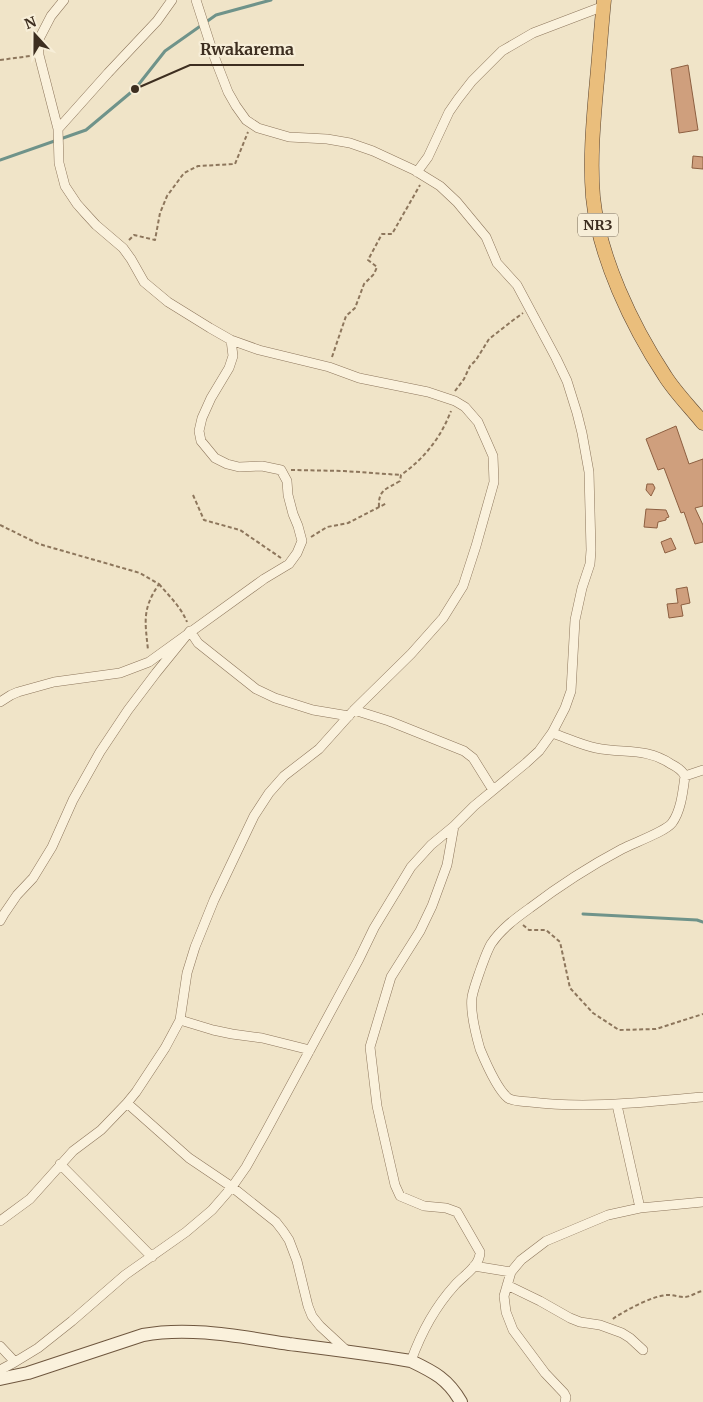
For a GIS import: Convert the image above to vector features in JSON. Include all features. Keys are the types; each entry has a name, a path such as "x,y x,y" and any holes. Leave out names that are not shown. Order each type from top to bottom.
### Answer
{"highway":[{"name":"NR3","path":"604,3 593,129 593,196 600,234 612,273 645,343 665,377 703,423"}],"main road":[{"path":"0,1379 28,1373 124,1340 161,1331 184,1331 236,1336 411,1361 436,1373 448,1384 461,1402"}],"street":[{"path":"0,1221 30,1199 73,1151 101,1130 127,1103 165,1048 180,1020 188,973 195,947 214,900 254,816 269,793 284,776 319,750 351,713 398,668 443,618 464,586 494,482 492,456 486,440 478,422 465,407 428,392 359,378 329,366 258,350 231,340 182,311 144,282 137,267 123,248 96,225 77,204 66,186 59,163 58,129 39,55 38,41 51,16 64,0"},
{"path":"58,129 157,20 172,0"},
{"path":"0,1370 38,1348 125,1275 186,1232 212,1210 246,1168 374,928 402,880 431,845 493,790 526,764 539,751 552,733 565,708 571,691 575,620 582,588 590,564 589,472 582,433 567,381 517,285 497,263 486,237 457,202 440,186 421,175 350,143 327,139 289,137 258,128 246,120 228,92 196,0"},
{"path":"421,175 449,112 472,81 502,51 534,33 604,3"},
{"path":"0,702 18,692 54,682 120,674 149,662 264,579 289,564 297,553 302,541 288,495 287,481 281,470 262,466 239,467 227,464 215,458 201,441 198,431 202,418 211,398 229,368 232,356 231,340"},
{"path":"190,631 198,643 256,689 275,698 313,710 351,713 389,721 464,751 473,758 493,790"},
{"path":"0,921 17,894 33,878 52,847 73,800 100,752 150,680 190,631"},
{"path":"552,733 598,749 636,751 655,755 680,769 685,776 683,795 670,825 607,857 555,889 516,918 492,943 486,953 472,998 478,1042 493,1076 505,1095 512,1100 551,1105 617,1105 703,1097"},
{"path":"685,776 703,770"},
{"path":"411,1361 426,1326 435,1311 456,1284 474,1266 480,1258 480,1252 458,1212 446,1208 424,1206 400,1196 395,1185 377,1106 370,1047 391,977 420,931 435,898 447,865 454,826"},
{"path":"180,1020 214,1030 262,1038 310,1050"},
{"path":"127,1103 189,1158 232,1187 276,1222 289,1240 297,1261 312,1316 347,1351"},
{"path":"617,1105 640,1208"},
{"path":"60,1164 152,1256"},
{"path":"564,1402 566,1397 564,1393 545,1373 514,1330 506,1312 504,1296 512,1272 521,1260 546,1241 608,1215 640,1208 703,1202"},
{"path":"474,1266 512,1272"},
{"path":"507,1285 570,1318 580,1322 600,1325 622,1333 643,1350"},
{"path":"0,1346 15,1362"}],"path":[{"path":"0,60 39,55"},
{"path":"123,248 134,235 156,240 160,213 167,196 184,173 198,166 235,164 251,123"},
{"path":"329,366 346,316 355,308 364,284 374,274 377,267 368,260 382,234 392,234 421,175"},
{"path":"281,470 344,471 401,475 426,454 436,440 447,422 457,387 489,339 530,309"},
{"path":"379,507 378,498 383,491 400,481 401,475"},
{"path":"193,495 204,520 240,530 289,564"},
{"path":"302,541 327,527 348,523 387,503"},
{"path":"0,525 39,544 140,573 159,584 184,616 190,631"},
{"path":"149,662 145,618 150,597 159,584"},
{"path":"516,918 529,930 546,930 560,942 570,988 593,1013 619,1030 656,1029 703,1014"},
{"path":"611,1329 614,1318 659,1296 686,1297 703,1292"}],"building":[{"path":"688,65 698,130 679,133 671,69"},
{"path":"693,156 703,157 703,169 692,168"},
{"path":"676,426 689,464 703,459 703,506 695,508 703,525 703,542 695,544 684,512 681,513 664,468 658,470 646,439"},
{"path":"647,484 653,484 655,488 651,496 646,490"},
{"path":"646,509 666,510 669,517 658,522 657,528 644,527"},
{"path":"671,538 676,549 665,553 661,542"},
{"path":"687,587 690,603 681,605 683,616 669,618 667,604 678,603 676,589"}],"waterway":[{"path":"0,160 86,130 135,89 165,51 216,15 271,0"},
{"path":"583,914 697,920 703,922"}],"place":[{"name":"Rwakarema","path":"135,89"}]}
